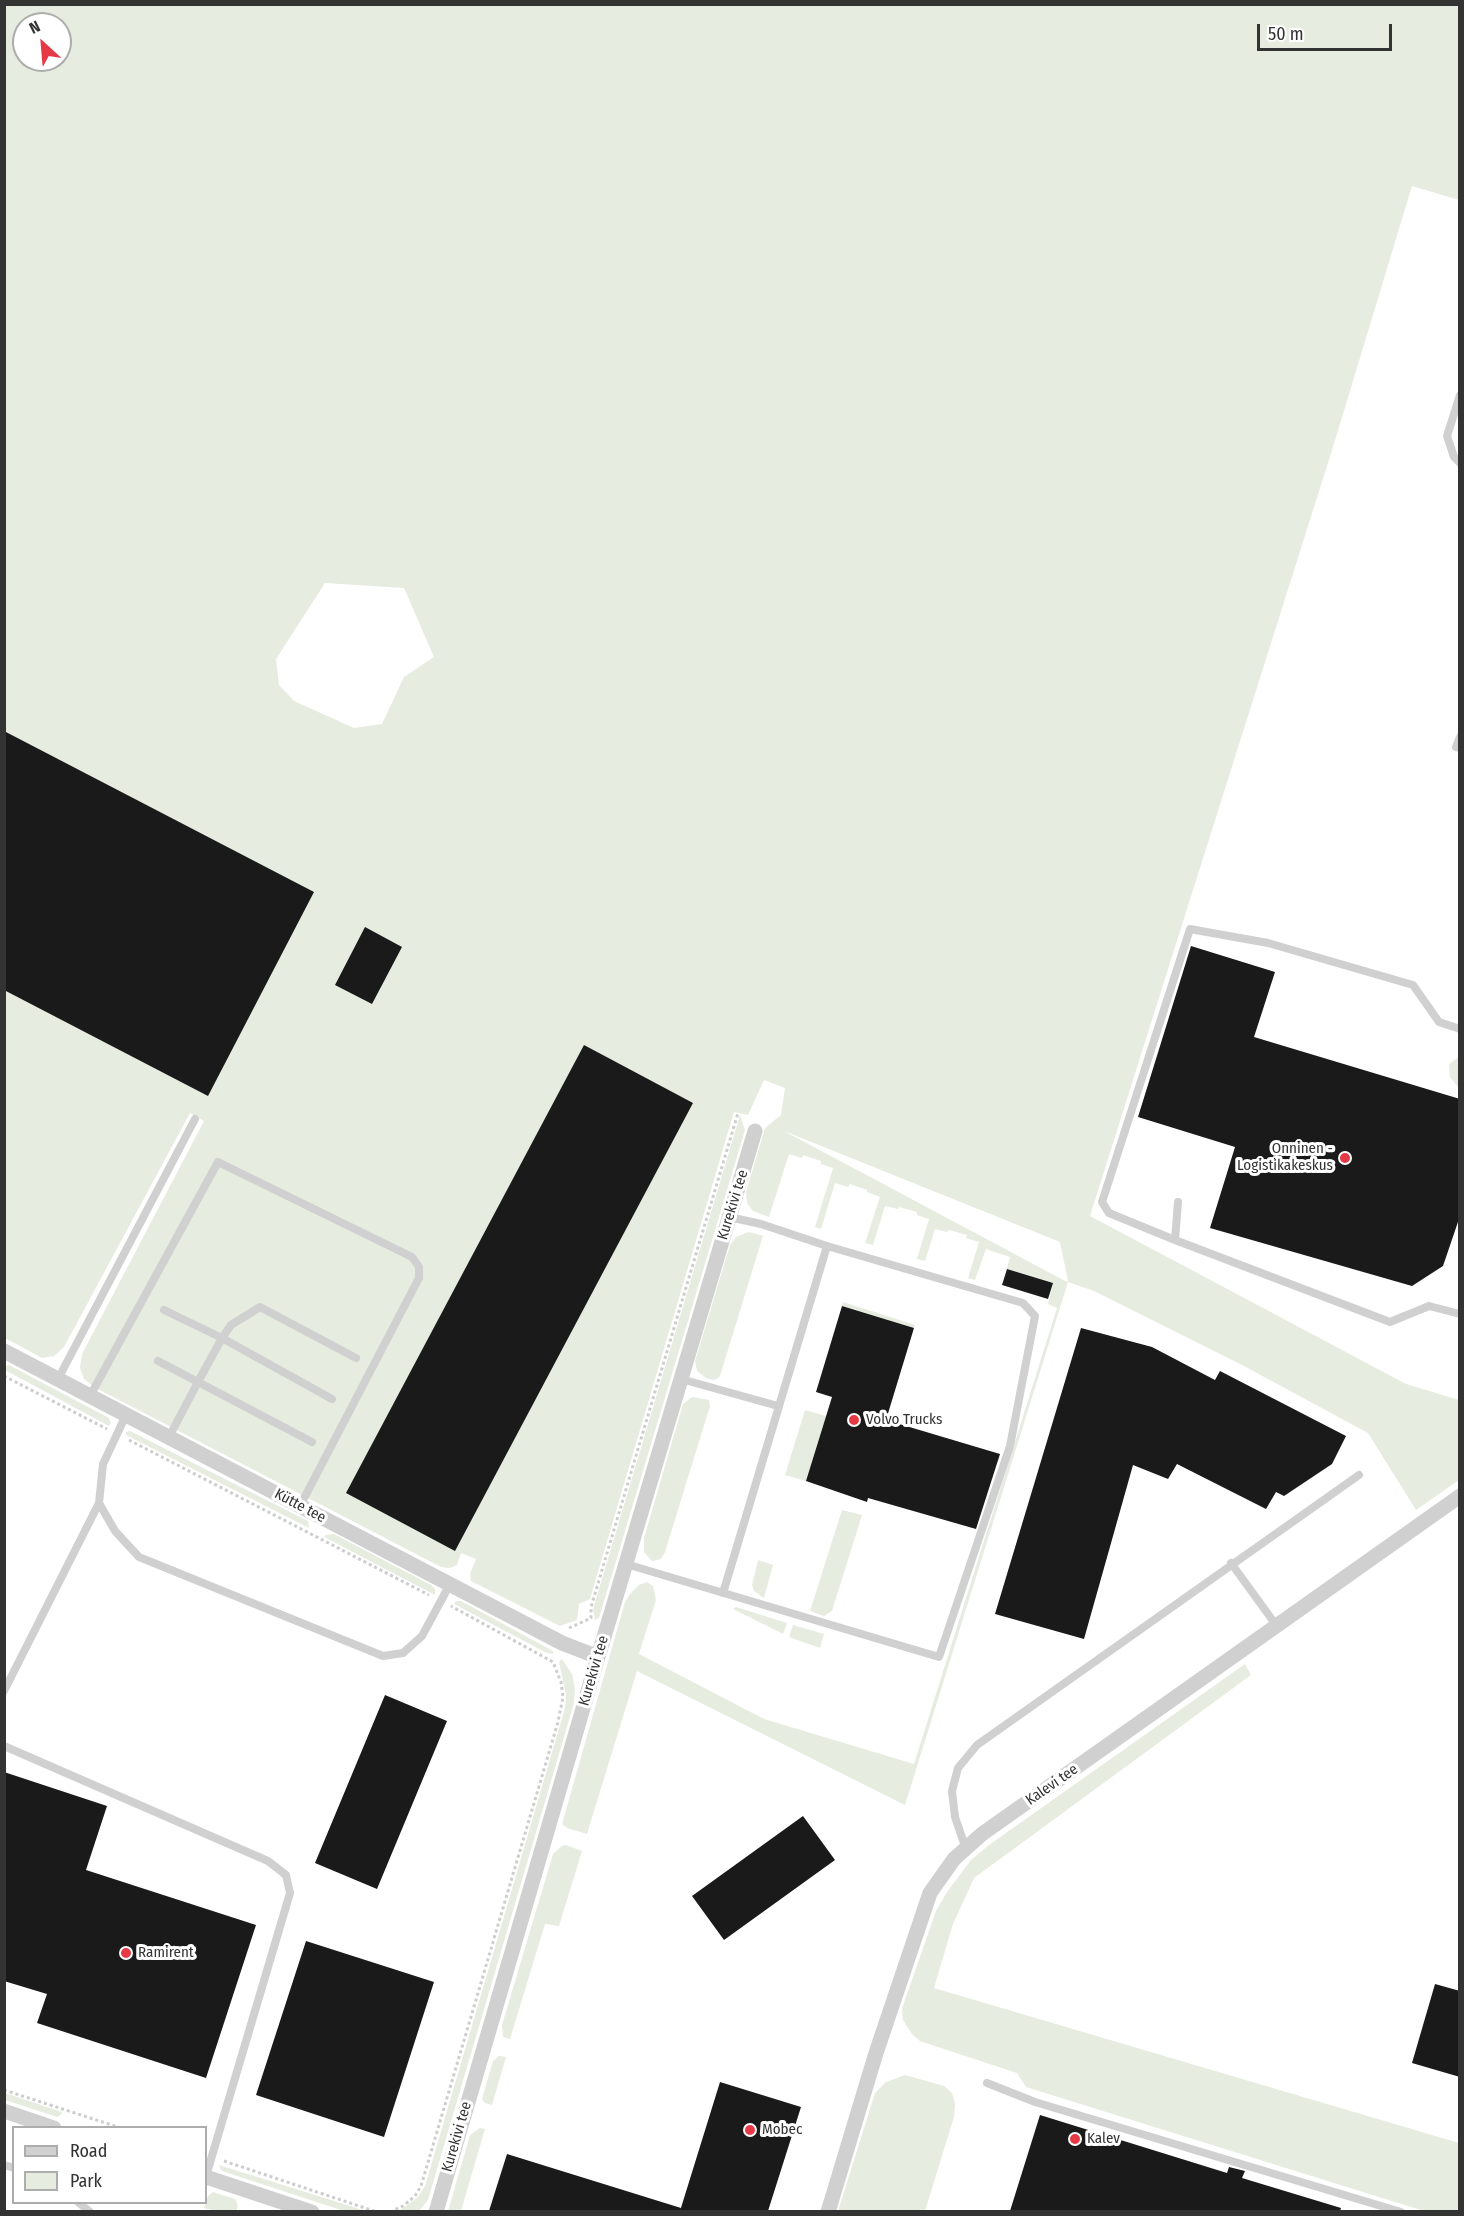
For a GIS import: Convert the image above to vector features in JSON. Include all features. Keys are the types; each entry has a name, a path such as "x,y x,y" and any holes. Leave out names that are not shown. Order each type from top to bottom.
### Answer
{"street":[{"name":"Kurekivi tee","path":"436,2211 597,1657 755,1131"},
{"name":"Kütte tee","path":"4,1351 562,1643 597,1657"},
{"name":"Kalevi tee","path":"828,2211 876,2053 930,1893 954,1859 982,1834 1460,1496"},
{"path":"4,2111 51,2126"},
{"path":"207,2177 312,2211"}],"lane":[{"path":"1460,395 1447,436 1454,457 1460,463"},
{"path":"1460,737 1456,747 1460,748"},
{"path":"1460,1029 1439,1022 1413,985 1268,942 1190,929 1102,1202 1109,1213 1390,1322 1429,1306 1460,1314"},
{"path":"58,1379 195,1119"},
{"path":"90,1396 218,1162 412,1257 419,1267 419,1278 300,1506"},
{"path":"1175,1240 1178,1202"},
{"path":"626,1564 939,1657 1010,1446 1035,1316 1023,1303 827,1246 761,1224 729,1217"},
{"path":"723,1593 827,1246"},
{"path":"169,1437 231,1325 260,1307 356,1358"},
{"path":"164,1310 222,1338 332,1399"},
{"path":"158,1360 312,1442"},
{"path":"681,1379 778,1406"},
{"path":"4,1692 99,1503 104,1464 126,1414"},
{"path":"966,1849 955,1817 952,1791 958,1768 977,1745 1231,1563 1359,1475"},
{"path":"99,1503 115,1531 139,1557 383,1656 403,1653 422,1636 450,1584"},
{"path":"1231,1563 1276,1625"},
{"path":"4,1746 268,1861 286,1875 290,1893 207,2173"},
{"path":"987,2083 1035,2102 1401,2211"}],"path":[{"path":"553,1662 569,1627 591,1618 591,1607 738,1113"},
{"path":"4,1376 441,1601 553,1662 561,1682 563,1697 558,1722 421,2186 415,2196 403,2206 390,2211"},
{"path":"4,2090 118,2126"},
{"path":"211,2157 377,2211"}],"green space":[{"path":"4,5 1459,5 1459,200 1412,186 1333,447 1090,1216 1406,1384 1459,1400 1459,1480 1416,1510 1368,1433 1244,1366 1094,1291 1068,1282 905,1805 637,1671 587,1834 567,1828 562,1824 625,1602 639,1585 647,1582 653,1586 656,1600 639,1654 764,1719 914,1764 1057,1308 1048,1304 1053,1283 1007,1269 1010,1257 986,1249 975,1280 968,1278 979,1242 966,1238 967,1235 949,1230 947,1232 935,1229 925,1261 917,1259 929,1219 917,1215 917,1212 899,1207 898,1209 885,1206 873,1245 865,1243 880,1197 850,1184 848,1187 835,1183 821,1229 815,1227 833,1168 803,1155 802,1158 789,1154 769,1217 753,1211 747,1203 746,1192 765,1128 781,1115 785,1088 764,1080 748,1115 734,1112 590,1599 579,1604 577,1620 560,1626 471,1581 470,1574 476,1559 461,1553 457,1565 450,1568 441,1567 94,1387 84,1379 80,1368 82,1354 204,1121 190,1113 64,1347 54,1356 42,1358 5,1338","holes":["325,583 404,588 434,657 404,677 382,724 354,728 294,701 279,685 276,659","784,1131 1060,1242 1068,1281 1067,1282"]},
{"path":"1459,1057 1459,1088 1450,1077 1449,1064"},
{"path":"740,1115 745,1130 599,1618 595,1620 593,1609"},
{"path":"749,1232 763,1236 720,1376 713,1380 697,1371 695,1361 730,1245 736,1237"},
{"path":"843,1302 915,1325 914,1328 842,1306"},
{"path":"9,1365 109,1418 111,1423 109,1426 5,1370 5,1366"},
{"path":"692,1397 709,1400 710,1406 665,1552 661,1559 652,1561 644,1552 644,1538 683,1404"},
{"path":"805,1410 826,1416 806,1481 785,1475"},
{"path":"130,1431 308,1521 309,1528 126,1435 126,1432"},
{"path":"842,1510 862,1515 832,1611 824,1616 810,1611"},
{"path":"334,1534 431,1585 435,1589 435,1595 324,1537"},
{"path":"758,1560 773,1565 764,1598 754,1591 752,1585"},
{"path":"456,1601 461,1601 553,1651 553,1654 547,1653 454,1604"},
{"path":"736,1607 787,1623 783,1634 733,1609"},
{"path":"793,1625 824,1634 820,1648 789,1637"},
{"path":"562,1659 572,1674 575,1688 574,1703 428,2200 419,2211 399,2211 418,2197 425,2186 565,1708 566,1695 559,1662"},
{"path":"1245,1664 1251,1675 974,1878 953,1924 934,1988 1459,2143 1459,2211 1424,2211 1026,2087 1017,2073 920,2041 912,2034 903,2020 902,2009 936,1911 971,1860"},
{"path":"566,1845 582,1851 559,1926 545,1924 510,2039 503,2037 502,2025 553,1854"},
{"path":"499,2056 506,2057 492,2105 485,2103 482,2099 493,2061"},
{"path":"905,2075 944,2086 952,2093 955,2104 954,2117 925,2211 838,2211 875,2093 886,2082"},
{"path":"5,2093 62,2112 61,2115 57,2117 5,2100"},
{"path":"480,2128 485,2129 461,2211 448,2211 470,2135"},
{"path":"219,2165 366,2211 344,2211 222,2171"},
{"path":"213,2192 235,2199 238,2206 236,2211 215,2211 204,2208 208,2196"}],"building":[{"path":"4,731 314,892 208,1096 4,990"},
{"path":"365,927 402,947 372,1004 335,985"},
{"name":"Onninen - Logistikakeskus","path":"1191,946 1275,972 1254,1037 1460,1099 1460,1216 1443,1266 1412,1286 1210,1228 1235,1147 1138,1117"},
{"path":"584,1045 693,1103 455,1551 346,1493"},
{"path":"1007,1269 1053,1283 1048,1299 1002,1285"},
{"name":"Volvo Trucks","path":"842,1306 914,1328 886,1420 1000,1454 976,1529 868,1498 867,1502 806,1481 832,1397 816,1392"},
{"path":"1081,1328 1152,1347 1215,1380 1220,1371 1346,1436 1332,1464 1284,1496 1276,1492 1266,1509 1177,1464 1168,1479 1133,1465 1084,1639 995,1614"},
{"path":"385,1695 447,1721 377,1889 315,1863"},
{"name":"Ramirent","path":"4,1772 107,1806 86,1870 256,1925 206,2078 37,2023 47,1994 4,1981"},
{"path":"803,1816 835,1860 724,1940 692,1896"},
{"path":"306,1941 434,1982 384,2137 256,2095"},
{"path":"1435,1984 1460,1991 1460,2077 1412,2063"},
{"name":"Mobec","path":"720,2082 801,2107 768,2211 680,2211"},
{"name":"Kalev","path":"1040,2115 1227,2173 1229,2167 1245,2171 1242,2178 1341,2208 1340,2211 1010,2211"},
{"path":"507,2154 681,2208 680,2211 489,2211"}],"place":[{"name":"Onninen - Logistikakeskus","path":"1345,1158"},
{"name":"Volvo Trucks","path":"854,1420"},
{"name":"Ramirent","path":"126,1953"},
{"name":"Mobec","path":"750,2130"},
{"name":"Kalev","path":"1075,2139"}]}
